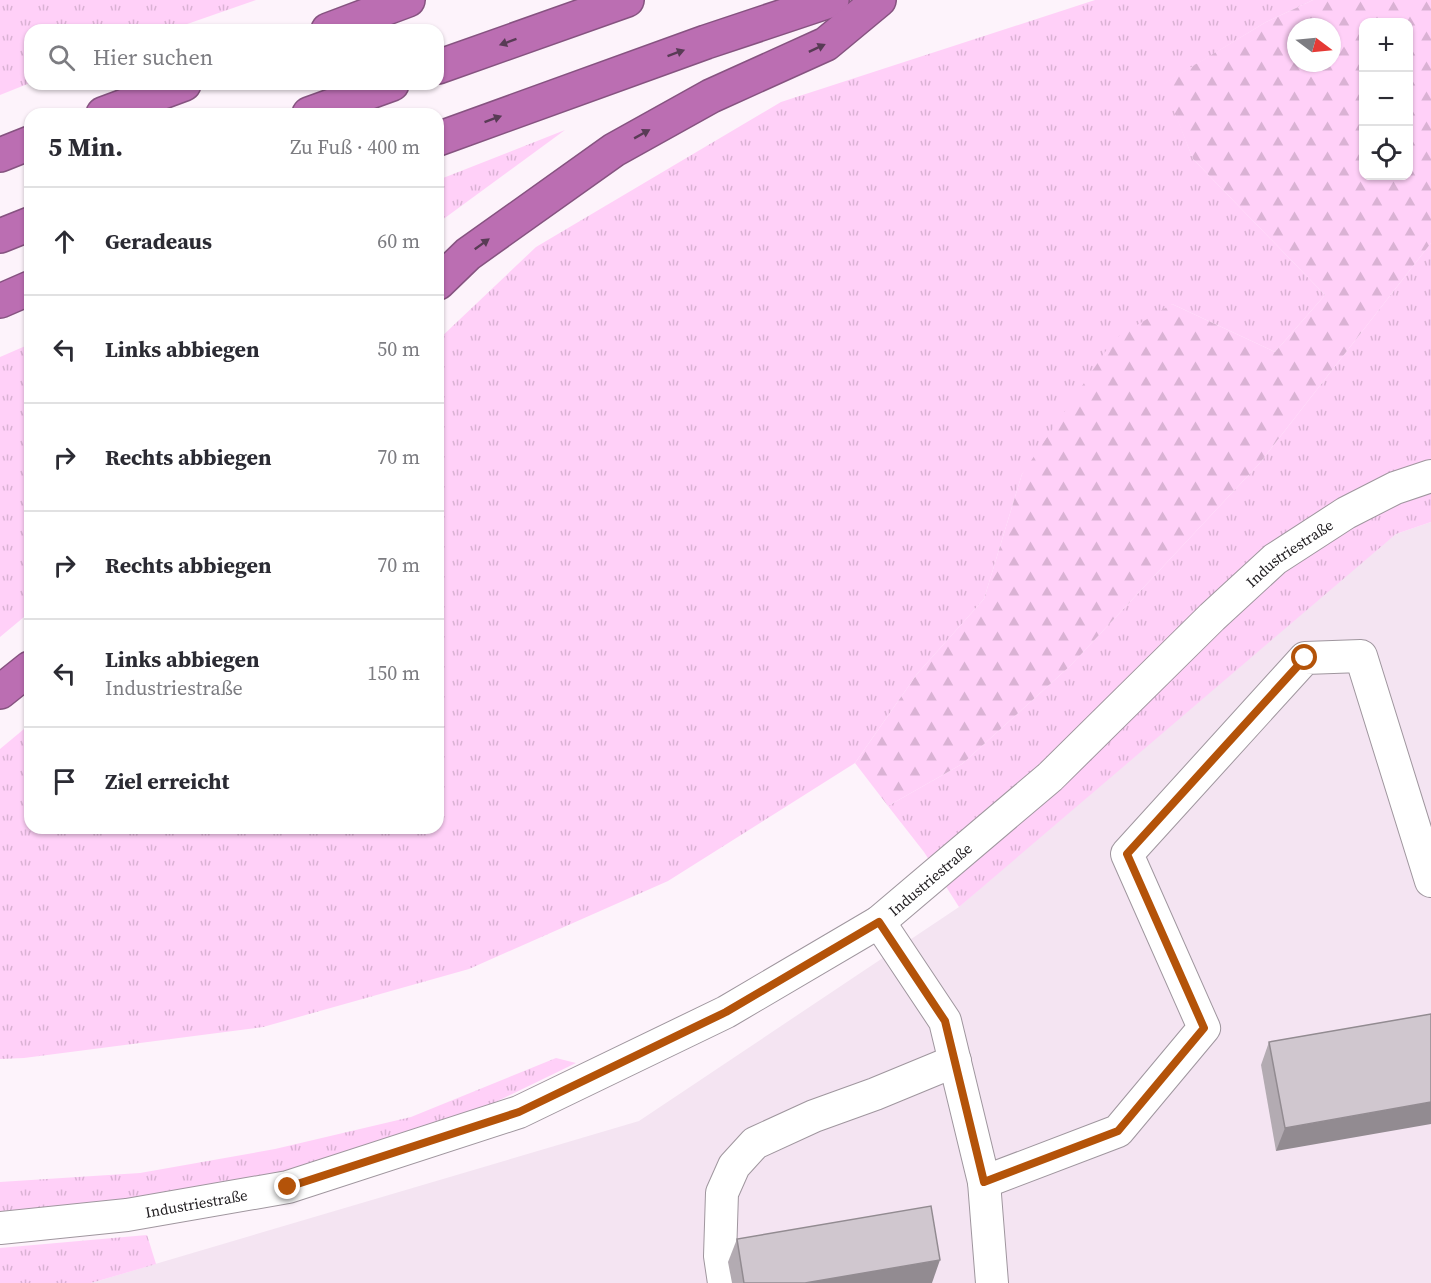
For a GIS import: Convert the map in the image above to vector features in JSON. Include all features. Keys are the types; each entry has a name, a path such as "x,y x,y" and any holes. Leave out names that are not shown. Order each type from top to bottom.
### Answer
{"highway":[{"path":"344,24 408,0"},
{"path":"444,65 627,0"},
{"path":"444,137 706,42 832,0"},
{"path":"444,277 468,254 614,150 711,96 826,44 879,0"},
{"path":"120,108 167,90"},
{"path":"326,108 375,90"},
{"path":"0,155 24,145"},
{"path":"0,236 24,226"},
{"path":"0,300 24,290"},
{"path":"0,692 24,673"}],"street":[{"name":"Industriestraße","path":"0,1228 127,1215 288,1187 519,1112 726,1012 879,922 1050,777 1212,616 1275,559 1346,513 1395,488 1431,476"},
{"path":"984,1182 1118,1131 1204,1028 1127,854 1305,658 1361,656 1431,881"},
{"path":"879,922 945,1021 984,1182 998,1278"},
{"path":"724,1283 720,1256 722,1193 734,1166 755,1143 814,1116 875,1094 955,1060"}],"shaded area":[{"path":"1431,522 1431,1283 91,1283 639,1121 959,907 1266,634 1396,534"}],"green space":[{"path":"0,0 256,0 187,24 24,24 24,85 0,95"},
{"path":"1095,0 1313,0 1266,22 1164,84 1193,159 1325,295 1275,352 1172,304 1022,474 984,599 917,674 855,763 668,881 469,969 263,1027 24,1058 0,1059 0,749 24,729 24,834 444,834 444,334 536,247 781,102"},
{"path":"1313,0 1431,0 1431,243 1259,464 1070,666 962,764 888,806 855,763 917,674 984,599 1022,474 1114,339 1172,304 1275,352 1325,295 1193,159 1163,84 1266,22"},
{"path":"565,130 444,219 444,178"},
{"path":"1431,243 1431,522 1396,534 959,907 924,852 888,806 962,764 1070,666 1259,464"},
{"path":"24,347 24,617 0,637 0,357"},
{"path":"556,1058 576,1063 475,1112 271,1177 123,1202 0,1216 0,1182 140,1173 275,1149 411,1117"},
{"path":"147,1235 156,1264 91,1283 0,1283 0,1248"}],"building":[{"path":"1431,1014 1431,1102 1285,1128 1269,1042"},
{"path":"931,1206 940,1260 805,1283 744,1283 737,1239"}],"route":[{"path":"288,1187 519,1112 726,1012 879,922 945,1021 984,1182 1118,1131 1204,1028 1127,854 1305,658"}]}
